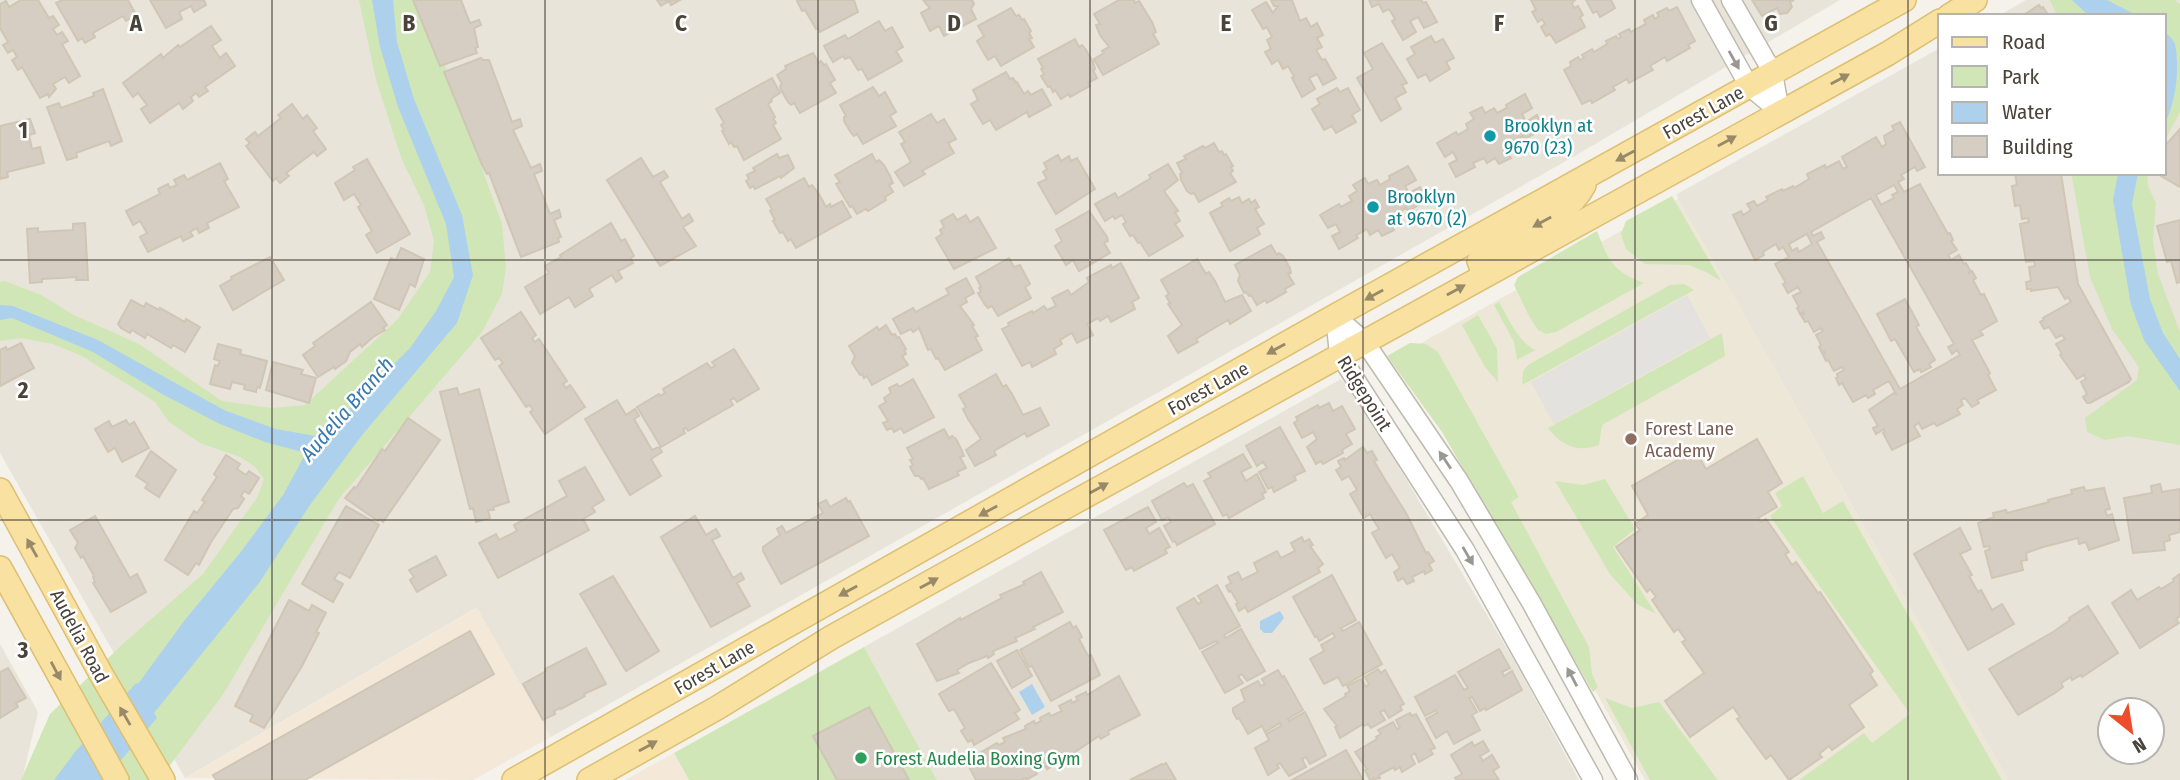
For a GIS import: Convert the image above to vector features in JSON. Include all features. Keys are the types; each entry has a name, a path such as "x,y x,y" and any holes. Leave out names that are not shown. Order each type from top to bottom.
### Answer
{"main road":[{"name":"Forest Lane","path":"514,780 1335,316 1904,0"},
{"path":"1952,14 1975,0"},
{"name":"Forest Lane","path":"589,780 717,708 832,637 1339,354 1886,54 1938,22"},
{"path":"1484,275 1479,261 1489,251 1560,212 1578,197 1590,176"},
{"name":"Audelia Road","path":"0,490 101,674 163,780"},
{"path":"1024,491 1040,521"},
{"path":"832,637 832,625 840,614 901,581 907,558"},
{"name":"Audelia Road","path":"0,568 117,780"}],"street":[{"path":"1701,0 1749,86 1780,112"},
{"path":"1731,0 1773,73 1780,112"},
{"name":"Ridgepoint","path":"1335,316 1364,341 1459,481 1532,604 1628,780"},
{"name":"Ridgepoint","path":"1335,316 1339,354 1465,550 1593,780"},
{"path":"1432,498 1459,481"},
{"path":"1562,725 1590,710"}],"shaded area":[{"path":"0,0 1840,0 1573,157 551,737 476,608 185,778 0,453"},
{"path":"2026,0 2180,0 2180,780 2008,780 1677,194 1938,49 1938,175 2166,175 2166,14 2002,14"},
{"name":"Forest Lane Academy","path":"1678,199 2008,780 1645,780 1501,521 1396,357"},
{"path":"1687,295 1710,338 1554,424 1531,382"},
{"path":"1341,379 1365,410 1515,662 1579,780 937,780 864,647"},
{"path":"477,608 551,737 473,780 185,778"},
{"path":"0,644 38,712 22,780 0,780"},
{"path":"674,753 689,780 625,780"}],"green space":[{"path":"359,0 421,0 502,224 506,267 502,294 482,332 338,500 224,693 159,780 21,780 50,714 126,641 203,574 258,496 264,479 255,467 240,457 200,443 169,422 155,402 82,356 53,344 21,338 0,341 0,282 5,281 41,295 74,315 139,344 222,401 272,408 305,405 398,319 430,272 434,241 424,205 402,160 376,80"},
{"path":"2050,0 2175,0 2180,4 2180,112 2166,138 2166,14 2056,14"},
{"path":"2147,175 2148,186 2156,203 2153,241 2158,274 2180,332 2180,445 2128,436 2105,440 2087,432 2085,418 2137,380 2139,367 2112,329 2090,277 2072,177"},
{"path":"1672,196 1721,281 1689,265 1645,264 1626,249 1621,234 1626,221"},
{"path":"1597,231 1613,264 1625,274 1644,283 1556,332 1546,334 1538,330 1514,285 1518,277"},
{"path":"1684,284 1694,290 1522,385 1523,371 1528,365 1670,285"},
{"path":"1499,302 1519,335 1535,350 1517,360 1514,342 1494,305"},
{"path":"1478,315 1497,349 1498,382 1485,367 1462,325"},
{"path":"1722,333 1725,356 1602,425 1599,445 1584,448 1570,446 1548,428"},
{"path":"1410,343 1426,344 1438,352 1519,497 1511,502 1589,647 1592,674 1598,687 1593,692 1442,432 1387,356"},
{"path":"1803,476 1823,513 1843,501 2002,780 1799,780 1864,733 1872,743 1910,714 1770,516 1782,506 1775,493"},
{"path":"1605,479 1635,529 1613,547 1656,614 1637,604 1610,574 1555,481 1583,485"},
{"path":"864,647 937,780 689,780 674,753"},
{"path":"1605,698 1632,708 1659,702 1718,780 1650,780"}],"water":[{"path":"372,0 393,0 397,42 414,99 462,215 473,275 457,323 363,434 310,505 259,583 154,713 157,718 104,780 54,780 75,752 136,683 138,684 184,621 240,553 283,495 306,453 265,442 220,424 162,394 93,352 12,318 0,320 0,305 13,306 98,340 224,410 276,429 321,437 410,348 436,311 454,277 446,224 398,107 380,47"},
{"path":"2072,0 2107,0 2134,14 2087,14"},
{"path":"2166,33 2175,44 2177,64 2176,86 2166,120"},
{"path":"2118,175 2138,175 2132,204 2150,299 2163,333 2180,359 2180,391 2144,340 2131,305 2113,200"},
{"path":"1280,611 1284,618 1272,633 1264,633 1260,629 1260,621"},
{"path":"1032,684 1045,707 1032,715 1019,692"}],"building":[{"path":"21,0 38,0 49,18 53,16 59,25 53,29 57,35 62,32 68,41 62,44 80,76 69,83 65,77 53,84 56,89 49,97 48,94 40,98 22,67 18,70 12,60 17,57 13,50 8,53 3,45 8,42 0,28 0,4 6,1 9,7"},
{"path":"62,0 128,0 136,15 126,21 123,16 93,33 95,37 85,43 82,38 78,41 56,3"},
{"path":"150,0 204,0 206,5 194,12 191,6 179,12 182,19 166,28"},
{"path":"413,0 461,0 470,23 479,20 481,25 474,28 477,53 440,66"},
{"path":"657,0 680,0 671,5 669,1 661,6"},
{"path":"854,0 858,12 820,32 805,10 802,11 797,1"},
{"path":"923,0 972,0 974,4 971,9 976,19 944,36 939,26 930,31 921,13 930,8"},
{"path":"1119,0 1134,0 1135,3 1139,1 1152,22 1156,32 1153,34 1159,44 1103,75 1094,59 1109,47 1100,35 1096,25 1100,24 1094,14"},
{"path":"1271,0 1292,0 1300,21 1306,18 1311,27 1317,23 1323,35 1317,38 1322,47 1316,50 1336,78 1323,85 1317,74 1309,78 1315,89 1302,97 1288,66 1283,69 1278,60 1272,64 1265,52 1271,49 1267,40 1272,37 1267,27 1263,29 1252,10 1266,2 1273,13 1278,6 1274,6"},
{"path":"1369,0 1421,0 1426,2 1437,22 1424,28 1418,17 1410,21 1416,32 1403,40 1392,21 1395,19 1389,9 1383,12 1379,4 1372,7"},
{"path":"1531,0 1575,0 1572,3 1574,8 1578,6 1583,15 1580,17 1585,27 1556,43 1550,34 1546,36 1541,27 1545,24 1542,19 1538,22 1532,12 1536,10"},
{"path":"1586,0 1611,0 1615,8 1600,17 1597,11 1593,13"},
{"path":"1752,0 1794,0 1790,2 1792,7 1787,13 1780,14 1777,8 1762,16"},
{"path":"2039,5 2048,14 2025,14"},
{"path":"1677,7 1695,41 1688,45 1690,48 1667,61 1665,57 1650,66 1653,70 1629,83 1627,79 1613,87 1615,90 1592,103 1591,100 1582,104 1564,70 1571,66 1570,62 1578,57 1580,60 1584,58 1582,55 1592,49 1594,52 1616,36 1618,39 1621,37 1619,34 1629,29 1631,32 1646,24 1644,20 1653,15 1655,19 1659,16 1657,13"},
{"path":"1011,8 1016,16 1024,19 1031,31 1029,33 1032,38 1029,39 1034,47 1001,66 995,56 988,60 977,41 984,36 978,26"},
{"path":"879,21 885,31 892,27 903,47 896,51 902,61 868,80 850,57 845,59 843,56 833,62 824,46 845,35 848,39"},
{"path":"211,26 221,40 212,46 220,58 226,53 235,66 205,87 208,91 199,97 196,93 191,97 193,101 183,109 179,103 150,123 141,109 147,105 138,93 133,97 123,83 161,54 163,58 178,45 180,47"},
{"path":"1431,36 1435,43 1443,39 1454,58 1446,62 1450,69 1430,81 1426,74 1418,78 1407,59 1415,54 1411,47"},
{"path":"1075,39 1093,62 1097,78 1088,83 1090,86 1061,99 1041,76 1044,74 1041,69 1043,68 1038,59"},
{"path":"1382,43 1407,83 1402,85 1406,92 1395,98 1401,109 1381,121 1357,78 1373,69 1364,53"},
{"path":"813,53 819,63 821,61 826,64 835,80 830,83 836,93 800,113 794,103 791,105 788,102 777,75 786,69 785,66"},
{"path":"481,58 489,60 512,122 520,119 522,126 513,130 531,168 540,164 542,171 534,174 550,214 559,210 561,217 554,220 561,237 558,238 559,242 521,257 489,173 487,174 482,165 444,72"},
{"path":"1006,72 1010,79 1013,78 1017,82 1024,94 1028,91 1031,95 1042,89 1051,105 1029,117 1027,112 996,130 990,120 983,124 971,104 978,100 973,90"},
{"path":"772,78 780,93 768,104 775,117 773,118 776,123 773,125 781,139 744,160 737,146 734,147 731,142 729,144 722,131 724,130 721,125 724,123 716,109"},
{"path":"873,87 879,96 885,92 896,112 890,116 896,126 863,144 857,134 854,136 851,133 844,121 846,116 840,105"},
{"path":"1337,88 1340,92 1348,88 1360,110 1352,115 1356,122 1336,133 1332,126 1324,130 1312,109 1320,104 1317,99"},
{"path":"103,89 122,141 111,146 109,141 76,153 77,157 67,160 47,107 59,103 61,108 94,96 93,93"},
{"name":"Brooklyn at 9670 (23)","path":"1525,94 1532,108 1522,114 1526,122 1537,115 1544,128 1525,139 1523,136 1513,141 1516,147 1507,152 1511,158 1499,164 1495,158 1487,163 1484,158 1473,163 1475,167 1456,177 1449,164 1457,160 1453,152 1445,157 1437,143 1456,132 1458,135 1468,129 1466,124 1474,119 1470,113 1482,107 1485,113 1494,108 1497,113"},
{"path":"292,104 303,119 307,115 317,128 313,131 326,149 317,156 314,152 286,173 289,176 280,183 276,178 273,181 246,146 250,143 246,139 255,132 258,136 281,118 278,115"},
{"path":"931,114 937,123 944,119 956,139 948,143 954,153 922,171 925,174 904,186 895,172 911,162 901,144 905,142 899,132"},
{"path":"30,119 35,133 29,135 32,149 40,147 44,163 7,172 8,177 0,179 0,126"},
{"path":"1900,122 1925,167 1917,171 1915,167 1901,175 1904,179 1898,182 1904,192 1920,184 1948,234 1950,233 1953,240 1951,241 1957,250 1948,255 1951,260 1959,255 1970,270 1969,273 1972,271 1976,278 1973,280 1981,295 1984,294 1997,321 1980,331 1983,335 1972,340 1996,390 1977,400 1979,403 1972,407 1965,398 1961,400 1963,405 1957,409 1960,414 1937,426 1934,423 1922,429 1919,423 1914,426 1920,436 1892,450 1883,433 1884,429 1876,434 1873,428 1878,426 1869,410 1896,394 1889,381 1873,390 1875,394 1868,398 1866,395 1853,402 1836,378 1837,374 1844,370 1842,367 1834,371 1823,355 1824,351 1822,353 1819,347 1821,345 1816,335 1823,331 1821,328 1814,332 1801,315 1803,312 1800,314 1797,308 1799,307 1793,296 1801,292 1798,287 1788,293 1783,284 1786,283 1775,264 1789,257 1783,247 1779,250 1776,244 1755,260 1733,215 1741,211 1743,215 1751,210 1747,204 1754,201 1757,206 1768,200 1766,197 1782,189 1794,188 1809,179 1807,174 1825,165 1826,168 1839,161 1843,169 1847,167 1842,157 1876,137 1882,147 1886,144 1884,136 1894,130 1892,126","holes":["1894,185 1898,192 1892,195 1894,198 1881,205 1876,195","1871,198 1954,344 1948,347 1952,354 1957,350 1960,355 1900,389 1817,242 1824,238 1821,232 1813,236 1811,232","1807,234 1812,244 1799,252 1797,248 1792,251 1789,244"]},
{"path":"2180,129 2180,187 2159,175 2166,175 2166,145"},
{"path":"1214,143 1219,152 1226,154 1233,166 1230,173 1236,182 1199,202 1194,193 1187,191 1177,163 1186,159 1184,156"},
{"path":"777,154 779,158 788,155 794,168 781,178 780,176 755,189 753,186 750,188 746,181 749,179 747,175 755,171 753,168"},
{"path":"872,154 876,162 879,160 884,165 893,183 889,185 893,192 885,197 886,200 868,211 866,209 857,214 836,184 840,182 835,175"},
{"path":"1058,155 1061,161 1069,156 1071,161 1077,158 1095,189 1056,214 1038,183 1047,179 1043,172 1047,169 1044,163"},
{"path":"641,158 653,177 664,171 668,177 660,182 682,219 689,214 693,221 683,227 696,246 660,266 607,180"},
{"path":"367,159 410,234 377,253 366,235 372,231 358,207 361,205 354,194 344,200 335,183"},
{"path":"220,163 228,179 224,181 239,207 207,223 209,228 199,233 197,228 190,232 193,236 183,241 181,236 148,252 140,237 147,233 140,221 133,225 126,211 160,194 158,189 168,184 170,188 177,185 174,180 184,175 187,180"},
{"path":"1168,164 1178,180 1164,191 1178,211 1175,212 1180,221 1175,224 1183,236 1149,256 1140,242 1138,243 1133,235 1130,236 1123,224 1126,222 1122,215 1105,221 1095,204 1115,193 1118,198"},
{"name":"Brooklyn at 9670 (2)","path":"1408,166 1416,180 1405,186 1409,193 1420,187 1427,200 1408,211 1406,208 1396,213 1399,219 1390,224 1394,230 1382,236 1378,230 1370,235 1367,229 1339,249 1332,236 1340,232 1336,224 1328,228 1320,215 1339,204 1341,207 1352,201 1349,196 1357,191 1353,185 1365,178 1368,184 1377,180 1380,185 1390,179 1389,176"},
{"path":"2015,175 2061,175 2078,284 2131,379 2090,403 2083,397 2087,394 2081,382 2086,379 2084,375 2077,379 2060,355 2062,354 2056,344 2065,339 2062,335 2056,338 2049,327 2044,329 2040,322 2071,302 2068,297 2065,299 2058,287 2031,291 2027,289 2026,282 2031,281 2029,267 2035,266 2034,261 2026,262 2020,224 2029,222 2028,218 2022,219 2020,205 2015,206 2012,186 2017,185"},
{"path":"804,178 809,187 812,185 819,194 826,207 842,201 851,217 796,248 791,239 788,241 783,232 780,233 766,199"},
{"path":"1239,197 1242,203 1249,199 1251,203 1255,200 1259,207 1255,209 1264,224 1257,228 1260,234 1230,251 1210,213 1223,206 1221,203 1229,198 1231,201"},
{"path":"1089,211 1107,237 1108,241 1104,243 1110,253 1079,271 1073,260 1066,265 1055,246 1062,241 1056,230"},
{"path":"953,214 957,220 966,215 970,222 978,217 996,248 954,269 936,238 942,234 940,230 944,227 941,221"},
{"path":"2180,220 2180,282 2177,283 2171,261 2167,262 2157,226"},
{"path":"85,223 88,280 76,280 77,277 42,279 42,282 30,283 27,229 38,228 38,232 73,230 73,224"},
{"path":"611,223 621,241 625,239 634,256 631,258 633,263 618,271 622,278 616,282 612,275 589,289 593,296 575,307 569,297 540,314 525,287 549,273 545,266"},
{"path":"1271,245 1277,255 1279,253 1283,256 1290,268 1291,273 1288,274 1294,284 1267,303 1265,300 1257,305 1251,295 1244,293 1235,265"},
{"path":"401,248 424,259 415,287 410,284 399,310 374,299 391,258 396,260"},
{"path":"270,257 284,280 233,310 220,286 232,279 231,277"},
{"path":"1009,258 1014,267 1020,265 1030,284 1025,287 1031,298 998,316 992,306 988,308 985,305 978,293 981,292 981,287 976,277"},
{"path":"1197,259 1206,274 1209,272 1215,281 1225,302 1242,295 1251,311 1230,324 1228,320 1178,353 1168,336 1182,325 1168,304 1170,303 1166,296 1169,294 1161,280"},
{"path":"1121,263 1139,298 1132,302 1135,309 1111,322 1108,316 1100,321 1098,318 1087,324 1093,335 1077,343 1072,333 1060,340 1062,344 1054,349 1056,354 1032,367 1030,362 1022,366 1002,329 1032,311 1033,313 1044,306 1047,310 1056,306 1052,298 1068,290 1071,295 1089,282 1087,278 1111,265 1112,268"},
{"path":"966,278 974,293 965,298 967,302 960,306 974,325 972,326 978,336 975,337 982,350 945,370 931,349 928,350 919,328 901,334 893,319 913,308 916,312 949,294 946,289"},
{"path":"1905,299 1919,325 1916,327 1935,360 1929,364 1931,367 1921,372 1920,369 1914,372 1895,339 1891,341 1877,314"},
{"path":"131,300 144,307 146,303 159,310 160,308 200,327 185,352 173,345 171,348 147,334 145,338 132,330 130,333 121,328 118,324"},
{"path":"371,302 387,325 383,328 385,330 362,347 360,344 350,352 346,361 335,369 334,367 318,377 303,355 315,346 313,343"},
{"path":"521,312 536,335 532,338 535,342 539,339 567,381 563,384 566,388 570,385 585,407 545,434 530,412 533,410 530,405 526,407 499,366 503,363 499,358 495,360 481,338"},
{"path":"886,325 892,335 899,337 906,349 906,354 902,356 908,365 872,385 867,376 864,378 860,375 852,363 855,356 849,346 877,327 879,330"},
{"path":"21,343 34,368 0,386 0,350 6,347 7,350"},
{"path":"218,344 241,350 240,354 267,361 260,388 257,387 256,392 244,389 245,385 232,382 230,389 210,384 215,365 218,366 220,361 214,359"},
{"path":"734,349 759,389 737,402 734,398 730,400 733,405 688,431 683,429 685,433 661,447 637,407 665,393 663,389 707,363 711,368 715,366 712,362"},
{"path":"273,362 303,370 301,374 316,378 309,403 266,390"},
{"path":"996,374 1003,387 1006,385 1012,394 1023,415 1040,408 1049,425 1027,437 1025,433 994,451 996,455 975,466 966,450 981,439 963,409 966,407 959,395"},
{"path":"913,379 934,417 904,433 901,428 894,432 892,428 887,430 883,423 888,421 879,406 886,402 884,398 891,393 889,388 897,384 899,387"},
{"path":"457,388 459,395 479,389 509,502 493,507 494,510 488,510 490,518 476,522 473,508 470,509 440,392"},
{"path":"617,400 626,415 635,409 639,416 634,419 652,450 659,447 662,452 651,459 661,476 630,495 585,419"},
{"path":"1329,403 1333,411 1342,406 1355,429 1346,434 1352,444 1342,450 1343,453 1323,464 1321,461 1316,464 1307,447 1317,439 1313,432 1302,438 1294,423 1298,420 1296,417 1318,405 1319,408"},
{"path":"408,418 440,440 383,522 380,519 378,521 345,498 356,488 382,449 385,451"},
{"path":"126,420 129,425 134,422 149,448 122,462 115,448 108,452 95,429 109,421 112,427"},
{"path":"1280,427 1305,471 1294,476 1296,480 1274,492 1272,487 1268,489 1259,472 1267,468 1263,462 1257,466 1246,446"},
{"path":"944,429 949,438 952,436 956,439 966,468 957,472 959,475 929,489 923,478 915,476 910,467 913,465 910,460 913,459 907,448"},
{"path":"1757,439 1782,483 1768,492 1777,507 1758,518 1761,522 1766,519 1789,552 1785,554 1792,565 1796,562 1818,593 1820,592 1873,671 1870,674 1877,685 1849,705 1864,727 1832,750 1829,746 1819,754 1822,757 1789,780 1771,755 1766,759 1737,719 1740,717 1733,707 1690,737 1665,701 1704,673 1682,642 1686,640 1678,629 1674,632 1652,600 1656,597 1650,589 1647,592 1616,547 1640,530 1635,524 1648,515 1632,486 1695,450 1706,469"},
{"path":"1363,447 1367,453 1372,451 1377,460 1374,461 1406,513 1426,553 1428,552 1434,561 1429,564 1432,570 1412,577 1414,581 1407,584 1403,578 1398,581 1394,572 1400,568 1392,554 1386,558 1372,533 1379,529 1370,514 1364,518 1350,494 1357,490 1349,476 1342,480 1336,470 1341,467 1338,461 1344,458 1345,460"},
{"path":"151,451 176,470 159,497 145,488 148,484 136,476"},
{"path":"1243,454 1251,467 1241,472 1246,481 1257,474 1266,492 1262,494 1264,498 1229,518 1227,514 1223,516 1204,481 1211,477 1208,473"},
{"path":"226,455 240,464 237,469 246,475 249,471 259,478 249,494 244,491 241,496 244,499 238,508 233,509 199,565 196,563 188,575 165,560 194,511 197,513 205,502 202,500 217,477 214,474"},
{"path":"585,467 604,500 592,507 595,512 583,519 589,530 498,578 479,543 496,534 499,540 517,531 514,525 567,496 559,481"},
{"path":"1184,483 1187,487 1193,484 1215,524 1177,545 1164,526 1171,522 1168,517 1162,520 1152,501"},
{"path":"2160,484 2162,492 2180,489 2180,532 2169,535 2170,540 2164,542 2165,550 2133,553 2124,498 2152,493 2151,486"},
{"path":"2084,487 2085,491 2104,488 2110,509 2105,510 2107,516 2112,514 2119,540 2089,550 2086,542 2079,544 2078,538 2043,547 2026,553 2027,560 2021,561 2023,570 1992,578 1985,551 1990,549 1989,546 1984,547 1978,523 1994,517 1993,513 2006,510 2007,513 2049,502 2048,500 2072,494 2071,490"},
{"path":"846,498 869,536 781,584 763,547 780,535 777,529 782,526 786,533 823,513 818,504 826,500 830,507"},
{"path":"346,506 379,525 350,578 339,572 334,579 343,584 333,602 302,584"},
{"path":"1148,507 1156,522 1146,528 1149,534 1159,528 1170,547 1165,549 1167,553 1134,571 1132,567 1126,570 1104,530"},
{"path":"95,516 130,578 137,574 146,592 111,612 93,583 94,576 83,556 81,558 75,548 78,543 70,530"},
{"path":"695,516 706,535 716,529 720,536 712,540 733,578 741,573 744,579 737,583 750,606 711,627 661,537"},
{"path":"1960,528 1971,549 1960,554 1978,592 1981,590 1992,610 2002,604 2014,624 1968,650 1914,554"},
{"path":"1302,537 1304,542 1309,539 1313,545 1310,546 1323,564 1318,568 1320,572 1248,612 1245,607 1239,611 1236,604 1238,603 1226,586 1231,583 1228,577 1238,572 1242,580 1258,572 1254,563 1277,551 1281,558 1295,551 1291,543"},
{"path":"436,556 446,575 417,592 410,580 414,577 409,570"},
{"path":"1041,572 1063,612 1015,638 1017,641 993,651 994,654 988,658 987,656 969,663 957,670 959,673 937,681 917,644 960,618 961,620 1002,598 1000,595 1025,584 1023,582"},
{"path":"2180,574 2180,616 2176,619 2179,623 2140,648 2112,603 2131,590 2137,600 2159,587 2161,589"},
{"path":"1332,575 1356,620 1341,628 1343,631 1359,622 1382,664 1343,686 1338,677 1324,684 1310,659 1324,651 1321,645 1335,637 1333,633 1319,641 1293,597"},
{"path":"613,576 659,651 626,671 580,594"},
{"path":"1217,585 1240,626 1224,635 1226,638 1241,629 1265,671 1247,681 1242,674 1238,676 1243,683 1225,693 1202,652 1218,643 1216,641 1200,649 1177,608 1194,598 1198,604 1202,602 1198,596"},
{"path":"289,600 309,611 312,605 326,613 302,666 264,728 250,721 253,715 235,706"},
{"path":"2088,606 2118,653 2082,677 2081,675 2072,680 2071,677 2061,683 2063,687 2055,693 2018,715 1989,669 2053,632"},
{"path":"1070,622 1073,628 1076,626 1082,637 1079,639 1088,656 1091,655 1100,675 1051,701 1020,650"},
{"path":"470,631 494,674 305,780 216,780 213,775"},
{"path":"586,648 606,684 554,711 555,714 543,720 523,684 546,671 545,669"},
{"path":"1499,649 1510,668 1502,672 1504,676 1512,671 1522,690 1480,711 1472,697 1469,698 1477,712 1472,715 1480,730 1454,744 1447,731 1436,738 1426,719 1437,713 1436,710 1425,716 1415,697 1455,675 1464,690 1468,688 1458,672"},
{"path":"1017,650 1032,676 1012,688 997,661"},
{"path":"991,663 1020,710 1015,713 1019,719 974,745 972,740 968,742 961,731 965,728 954,709 949,711 939,694"},
{"path":"8,668 26,698 16,703 18,707 0,718 0,672"},
{"path":"1378,669 1381,673 1385,670 1404,704 1400,706 1402,710 1389,718 1384,710 1380,712 1385,720 1371,728 1368,724 1363,724 1340,738 1335,727 1337,726 1324,709 1346,696 1350,691 1347,686 1361,679 1366,687 1369,684 1365,677"},
{"path":"1278,670 1303,710 1288,719 1289,721 1305,712 1326,755 1310,764 1306,757 1302,759 1306,767 1289,776 1280,763 1277,765 1279,768 1268,775 1255,748 1269,740 1266,734 1281,726 1280,723 1265,732 1262,726 1248,734 1233,712 1233,708 1245,701 1241,690 1258,681 1261,686 1265,684 1262,679"},
{"path":"1119,676 1140,715 1108,731 1109,734 1101,739 1099,736 1063,760 1062,757 1055,761 1057,764 1035,771 1037,774 1026,780 976,780 966,761 997,743 999,745 1005,742 1003,738 1026,729 1025,726 1034,721 1035,724 1041,721 1040,718 1049,713 1051,716 1062,711 1059,706 1071,700 1072,703 1078,700 1076,697 1086,692 1087,695"},
{"name":"Forest Audelia Boxing Gym","path":"869,707 909,780 837,780 813,736"},
{"path":"1410,713 1412,716 1416,714 1435,748 1430,750 1433,754 1419,762 1415,753 1411,756 1415,764 1402,772 1400,767 1395,770 1394,767 1379,775 1380,778 1370,780 1365,770 1367,769 1355,752 1377,739 1381,734 1378,730 1393,722 1397,729 1400,728 1396,720"},
{"path":"1483,741 1489,751 1480,756 1483,761 1492,755 1499,767 1493,771 1499,780 1456,780 1455,778 1462,774 1451,755 1472,742 1474,746"},
{"path":"1346,750 1363,780 1292,780"},
{"path":"1166,763 1176,780 1130,780 1162,764"}],"place":[{"name":"Brooklyn at 9670 (23)","path":"1490,136"},
{"name":"Brooklyn at 9670 (2)","path":"1373,207"},
{"name":"Forest Lane Academy","path":"1631,439"},
{"name":"Forest Audelia Boxing Gym","path":"861,758"}],"water label":[{"name":"Audelia Branch","path":"347,409"}]}
